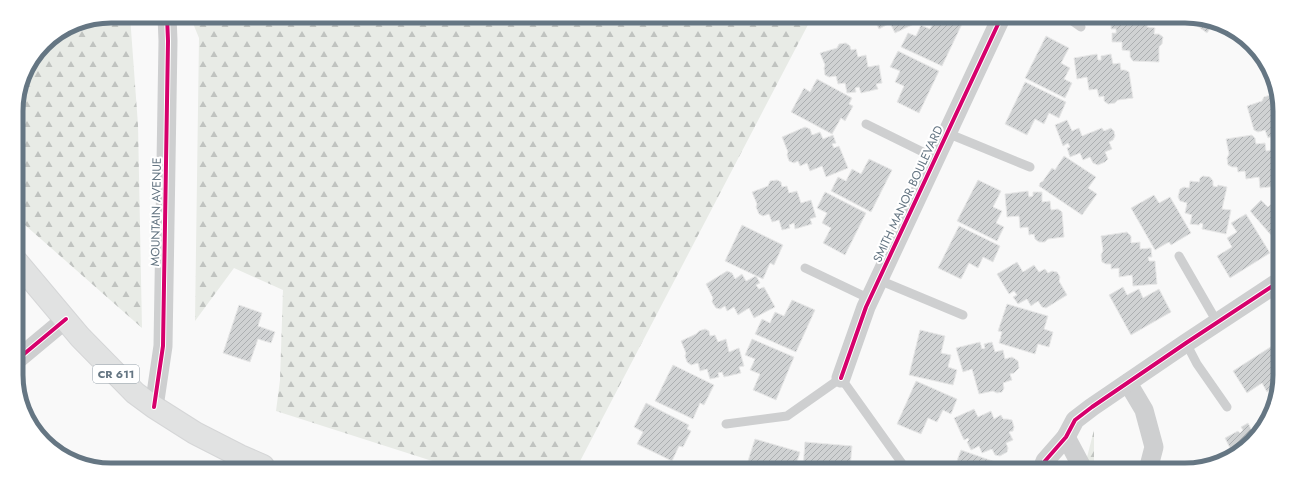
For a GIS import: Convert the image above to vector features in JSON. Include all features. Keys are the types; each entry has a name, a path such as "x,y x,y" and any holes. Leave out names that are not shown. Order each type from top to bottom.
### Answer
{"main road":[{"name":"CR 611","path":"23,269 80,337 135,393 154,407 240,461"}],"street":[{"name":"MOUNTAIN AVENUE","path":"154,407 163,346 167,23"},
{"name":"SMITH MANOR BOULEVARD","path":"841,378 866,307 999,23"},
{"path":"1044,463 1066,437 1075,420 1186,342 1273,286"},
{"path":"23,355 66,319"},
{"path":"1128,383 1144,410 1154,447 1150,463"},
{"path":"1066,437 1066,463"},
{"path":"1066,437 1080,463"}],"lane":[{"path":"1075,23 1081,27"},
{"path":"866,124 935,158"},
{"path":"947,133 1030,167"},
{"path":"1179,256 1217,322"},
{"path":"805,268 870,299"},
{"path":"879,280 963,314"},
{"path":"1186,342 1197,364 1227,407"},
{"path":"726,424 787,416 841,378 902,463"}],"green space":[{"path":"131,23 138,125 142,328 23,223 23,105 26,88 30,77 41,57 57,41 77,30 100,24"},
{"path":"193,23 809,23 579,463 438,463 276,411 280,380 283,290 234,268 195,321 199,38"},
{"path":"1094,430 1094,463 1086,463"}],"building":[{"path":"876,23 890,23 879,29"},
{"path":"890,23 916,23 895,33"},
{"path":"933,23 962,24 942,66 901,47 908,33 916,36 921,25 930,29"},
{"path":"1111,23 1148,23 1147,27 1155,28 1154,34 1159,34 1163,37 1162,44 1159,47 1159,62 1133,61 1130,57 1130,51 1122,50 1122,42 1112,42 1112,33 1116,33 1116,29 1111,29"},
{"path":"1197,24 1211,27 1207,33 1196,25"},
{"path":"1046,36 1069,48 1061,63 1070,68 1064,79 1072,83 1065,98 1025,78"},
{"path":"846,43 850,46 851,50 856,49 858,57 866,55 868,67 879,65 882,83 876,84 878,89 861,93 859,87 855,88 856,92 847,93 845,83 838,84 836,76 829,77 825,75 825,65 820,53 837,48 839,44"},
{"path":"898,51 939,71 919,113 897,102 904,86 895,82 900,71 890,67"},
{"path":"1097,54 1098,60 1101,60 1101,56 1111,54 1113,64 1120,63 1121,70 1129,72 1133,98 1118,100 1115,103 1108,104 1104,101 1104,96 1099,97 1097,89 1089,90 1087,77 1077,79 1074,58"},
{"path":"817,79 852,98 849,104 853,106 845,121 841,118 832,134 791,112 804,88 810,92"},
{"path":"1025,82 1066,102 1059,118 1049,113 1044,124 1035,119 1027,135 1005,124"},
{"path":"1270,95 1272,100 1273,136 1268,138 1265,130 1258,132 1254,130 1247,106 1262,101 1264,97"},
{"path":"1067,120 1072,131 1079,128 1082,136 1102,128 1104,131 1111,128 1114,131 1115,136 1113,140 1109,142 1112,149 1105,152 1108,159 1105,162 1098,165 1093,163 1090,157 1083,160 1080,153 1070,157 1067,148 1070,147 1068,143 1063,146 1055,125"},
{"path":"805,127 810,129 812,135 820,132 823,139 833,135 836,143 832,144 834,148 839,146 848,168 826,177 822,166 810,171 807,163 800,166 798,161 794,163 789,161 787,155 788,152 782,137"},
{"path":"1252,135 1255,138 1256,144 1265,143 1266,151 1273,150 1273,187 1260,188 1259,177 1246,179 1245,171 1238,172 1237,167 1228,165 1227,158 1229,154 1226,139"},
{"path":"1064,156 1096,177 1088,188 1097,194 1082,215 1039,186 1052,168 1055,170"},
{"path":"869,159 892,170 871,212 831,191 838,177 846,181 852,169 861,174"},
{"path":"1203,176 1210,177 1213,181 1213,186 1217,187 1218,185 1227,187 1222,209 1231,210 1226,234 1202,229 1203,224 1200,223 1199,225 1190,224 1192,215 1185,213 1187,203 1180,201 1178,197 1180,189 1184,187 1189,188 1190,181 1199,182 1200,178"},
{"path":"777,180 781,182 782,187 787,186 789,193 797,191 801,203 811,200 816,217 810,219 812,224 795,229 794,223 789,225 790,228 782,230 779,220 772,222 769,214 763,216 759,214 752,192 768,186 770,181"},
{"path":"978,180 1001,191 993,207 1002,211 996,223 1004,227 997,241 957,221"},
{"path":"1028,191 1029,197 1033,196 1033,192 1042,192 1042,202 1050,201 1051,210 1058,209 1062,212 1064,237 1039,242 1035,239 1034,234 1029,235 1028,227 1020,228 1019,216 1007,217 1005,194"},
{"path":"825,192 866,213 845,255 823,243 831,228 822,223 827,213 817,208"},
{"path":"1154,195 1159,203 1170,197 1191,233 1171,245 1169,242 1155,250 1131,208"},
{"path":"1261,200 1268,207 1273,203 1273,237 1250,211"},
{"path":"1246,214 1270,253 1230,278 1217,256 1232,247 1227,238 1237,232 1231,223"},
{"path":"742,225 783,245 774,265 770,263 763,279 725,261"},
{"path":"959,226 1000,246 993,262 983,257 978,268 969,263 961,279 938,268"},
{"path":"1127,232 1131,236 1131,243 1140,242 1140,249 1151,248 1152,257 1148,257 1149,261 1155,261 1157,284 1133,286 1132,275 1119,277 1119,268 1111,269 1111,264 1102,262 1101,255 1103,251 1101,236"},
{"path":"1017,262 1023,272 1034,265 1039,272 1045,269 1048,273 1052,271 1057,272 1060,277 1059,281 1067,295 1046,308 1042,307 1038,301 1031,306 1027,299 1018,304 1013,297 1017,295 1014,291 1009,294 997,274"},
{"path":"727,271 732,273 735,279 742,274 746,281 756,276 760,283 756,285 759,289 764,287 775,307 754,318 749,308 738,315 734,307 727,311 725,306 720,309 716,308 712,302 713,298 706,284"},
{"path":"1123,287 1127,295 1139,289 1143,298 1159,289 1171,312 1131,335 1109,295"},
{"path":"792,300 815,310 796,352 755,334 762,319 770,323 775,312 784,316"},
{"path":"1007,304 1048,316 1044,329 1053,332 1049,347 1038,344 1035,354 999,343 1002,332 998,331"},
{"path":"239,305 262,313 258,326 275,332 271,343 258,339 250,362 223,353"},
{"path":"705,329 709,331 710,336 715,335 718,342 726,339 729,352 739,348 744,366 739,367 741,373 724,377 722,372 718,373 719,377 710,379 707,369 700,371 698,363 691,365 687,362 685,356 686,353 681,341"},
{"path":"920,330 945,336 941,353 951,355 948,367 957,370 953,385 909,375"},
{"path":"752,339 794,357 776,400 753,390 760,374 750,370 755,359 745,355"},
{"path":"980,342 982,349 985,348 984,344 992,342 995,352 1003,350 1005,359 1012,357 1018,361 1019,368 1014,373 1010,374 1012,380 1003,383 1004,388 1002,392 997,393 993,391 979,394 972,369 963,372 956,348"},
{"path":"1272,346 1273,347 1272,386 1271,389 1267,392 1262,383 1247,393 1233,371"},
{"path":"673,365 714,385 704,405 700,403 693,419 655,401"},
{"path":"916,381 957,399 951,414 943,410 937,422 928,418 921,434 897,424"},
{"path":"646,403 689,425 687,429 691,431 683,447 679,446 672,461 637,444 643,432 634,427"},
{"path":"974,409 978,417 991,411 994,419 1001,415 1003,419 1012,420 1014,427 1013,431 1009,432 1013,440 1006,443 1008,448 1007,452 1000,456 995,455 992,449 982,453 979,446 971,450 967,442 969,440 968,438 964,440 954,418"},
{"path":"1248,423 1253,431 1239,445 1231,450 1225,438 1238,431 1240,433 1243,430 1241,427"},
{"path":"755,439 800,452 797,463 747,463"},
{"path":"805,442 852,446 850,463 803,463"},
{"path":"961,450 998,463 956,463"}],"cycle path":[{"path":"154,407 163,346 167,23"},
{"path":"841,378 866,307 999,23"},
{"path":"1044,463 1066,437 1075,420 1186,343 1273,286"},
{"path":"23,355 66,319"}]}
